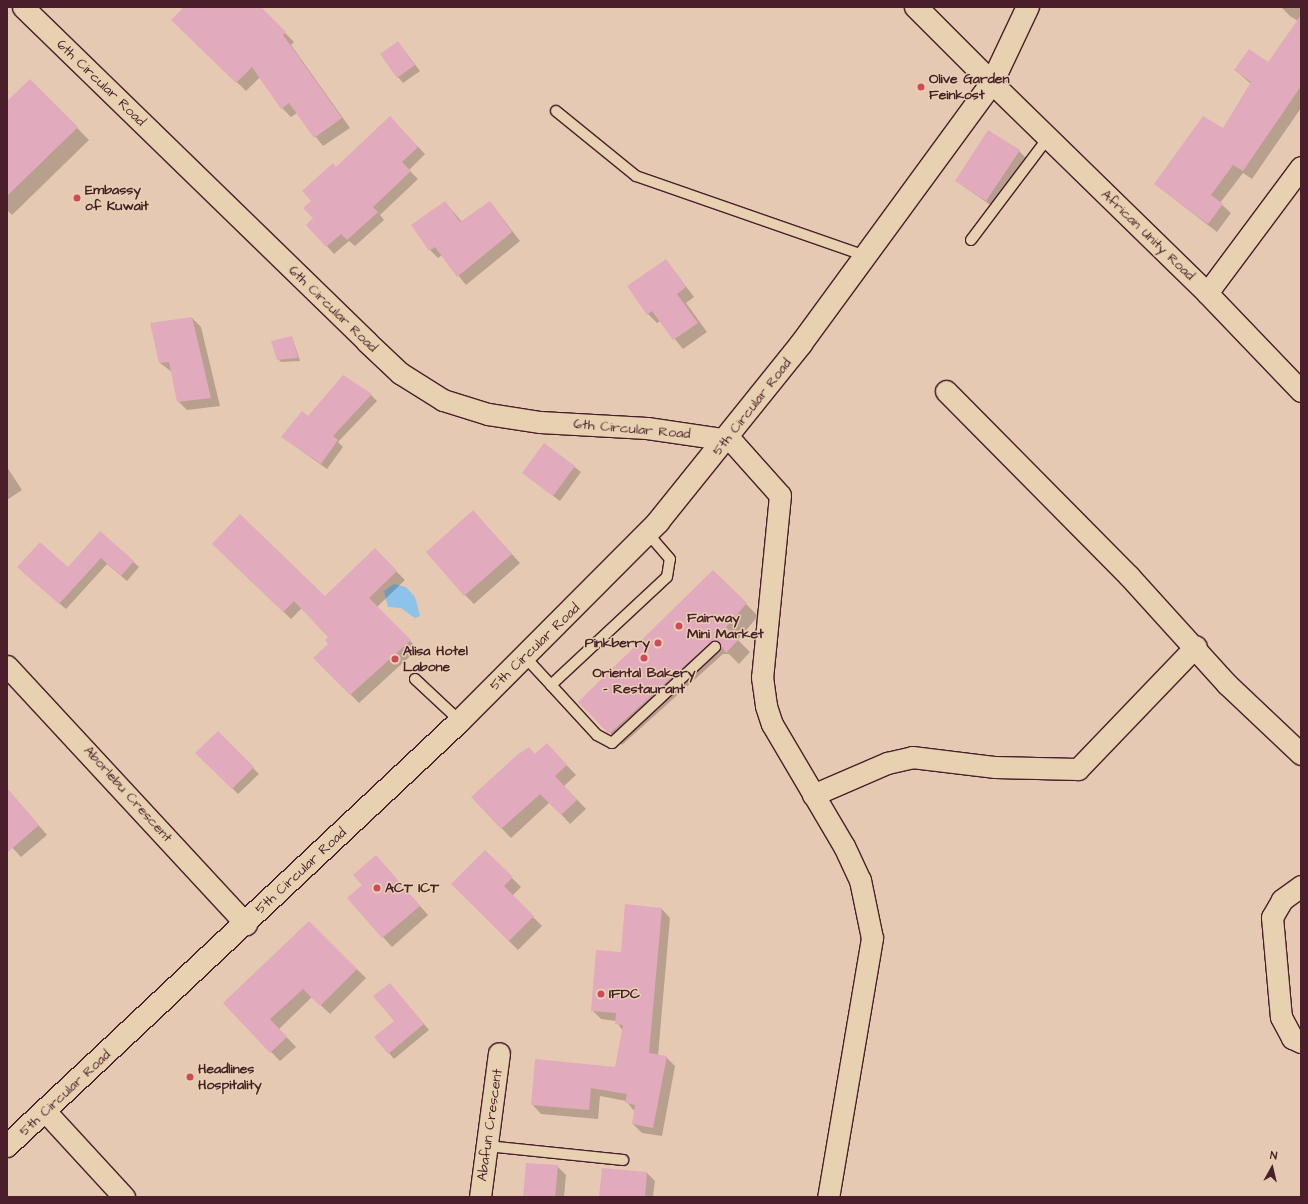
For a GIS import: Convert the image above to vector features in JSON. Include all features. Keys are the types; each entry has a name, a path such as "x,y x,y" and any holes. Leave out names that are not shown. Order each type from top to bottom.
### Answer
{"street":[{"name":"6th Circular Road","path":"23,7 372,347 400,373 443,400 488,414 540,422 647,428 728,439"},
{"path":"916,7 992,83"},
{"name":"5th Circular Road","path":"7,1146 246,924 460,721 647,533 728,439 866,256 992,83 1028,7"},
{"name":"African Unity Road","path":"992,83 1207,293 1301,390"},
{"path":"1207,293 1301,167"},
{"path":"946,391 1196,646 1227,684 1301,754"},
{"path":"728,439 780,495 762,677 772,724 860,880 872,938 828,1197"},
{"path":"813,795 887,763 912,757 995,767 1078,768 1196,646"},
{"name":"Aborlebu Crescent","path":"7,666 246,924"},
{"path":"1301,886 1282,900 1272,917 1281,1017 1292,1038 1301,1042"},
{"name":"Abafun Crescent","path":"480,1197 499,1053"},
{"path":"45,1111 124,1197"}],"lane":[{"path":"556,111 636,176 866,256"},
{"path":"972,240 1048,138"},
{"path":"551,685 667,577 670,559 647,533"},
{"path":"525,657 596,735 612,743 715,647"},
{"path":"415,679 460,721"},
{"path":"487,1146 623,1160"}],"water":[{"path":"394,584 406,587 415,597 420,616 415,618 401,608 388,607 384,591"}],"building":[{"path":"184,7 261,7 286,32 283,35 342,118 314,138 289,103 281,109 252,67 236,83 171,20"},
{"path":"1301,15 1301,86 1243,171 1233,165 1211,195 1223,204 1208,224 1154,184 1203,116 1223,128 1251,82 1234,70 1249,49 1268,62"},
{"path":"398,41 415,65 397,78 380,54"},
{"path":"30,79 78,127 7,196 7,101"},
{"path":"390,116 418,147 402,162 411,171 373,207 378,212 347,240 341,234 326,247 306,225 313,218 303,208 311,201 302,191 333,163 336,167"},
{"path":"988,130 1020,150 986,201 955,181"},
{"path":"445,201 460,222 490,201 512,232 457,277 435,247 429,251 411,225"},
{"path":"666,259 686,287 677,294 698,323 673,340 652,311 647,315 627,286"},
{"path":"192,317 211,398 177,402 169,362 159,363 150,323"},
{"path":"292,336 298,358 277,360 271,341"},
{"path":"343,375 372,394 333,436 338,440 321,464 281,437 302,411 308,416"},
{"path":"544,443 575,466 553,496 522,473"},
{"path":"473,510 512,554 464,596 426,552"},
{"path":"240,514 325,596 375,548 397,571 369,598 411,640 350,695 313,658 328,644 325,640 328,637 294,601 283,612 212,544"},
{"path":"100,531 134,561 121,576 101,558 59,604 17,567 40,542 68,567"},
{"path":"713,570 747,603 726,627 738,640 726,653 719,642 711,642 609,734 578,702"},
{"path":"218,731 254,767 232,789 195,753"},
{"path":"547,743 567,765 555,776 577,800 561,815 540,794 501,829 471,797 517,755 529,747 535,754"},
{"path":"7,788 39,825 7,853"},
{"path":"485,850 513,877 504,886 534,916 509,941 451,884"},
{"path":"376,855 420,906 382,938 347,898 362,885 353,875"},
{"path":"625,904 662,908 649,1053 667,1056 653,1128 632,1124 635,1105 625,1103 627,1094 591,1088 589,1110 531,1105 535,1059 615,1067 623,1025 615,1024 616,1013 591,1011 596,950 621,952"},
{"path":"309,921 357,969 320,1006 303,989 270,1019 287,1037 270,1053 223,1003"},
{"path":"390,983 424,1024 388,1054 374,1037 394,1021 373,996"},
{"path":"526,1163 558,1165 555,1197 523,1197"},
{"path":"602,1168 647,1172 645,1197 599,1197"}],"place":[{"name":"Olive Garden Feinkost","path":"921,87"},
{"name":"Embassy of Kuwait","path":"77,198"},
{"name":"Fairway Mini Market","path":"679,626"},
{"name":"Pinkberry","path":"658,643"},
{"name":"Oriental Bakery - Restaurant","path":"644,658"},
{"name":"Alisa Hotel Labone","path":"395,659"},
{"name":"ACT ICT","path":"377,888"},
{"name":"IFDC","path":"601,994"},
{"name":"Headlines Hospitality","path":"190,1077"}]}
